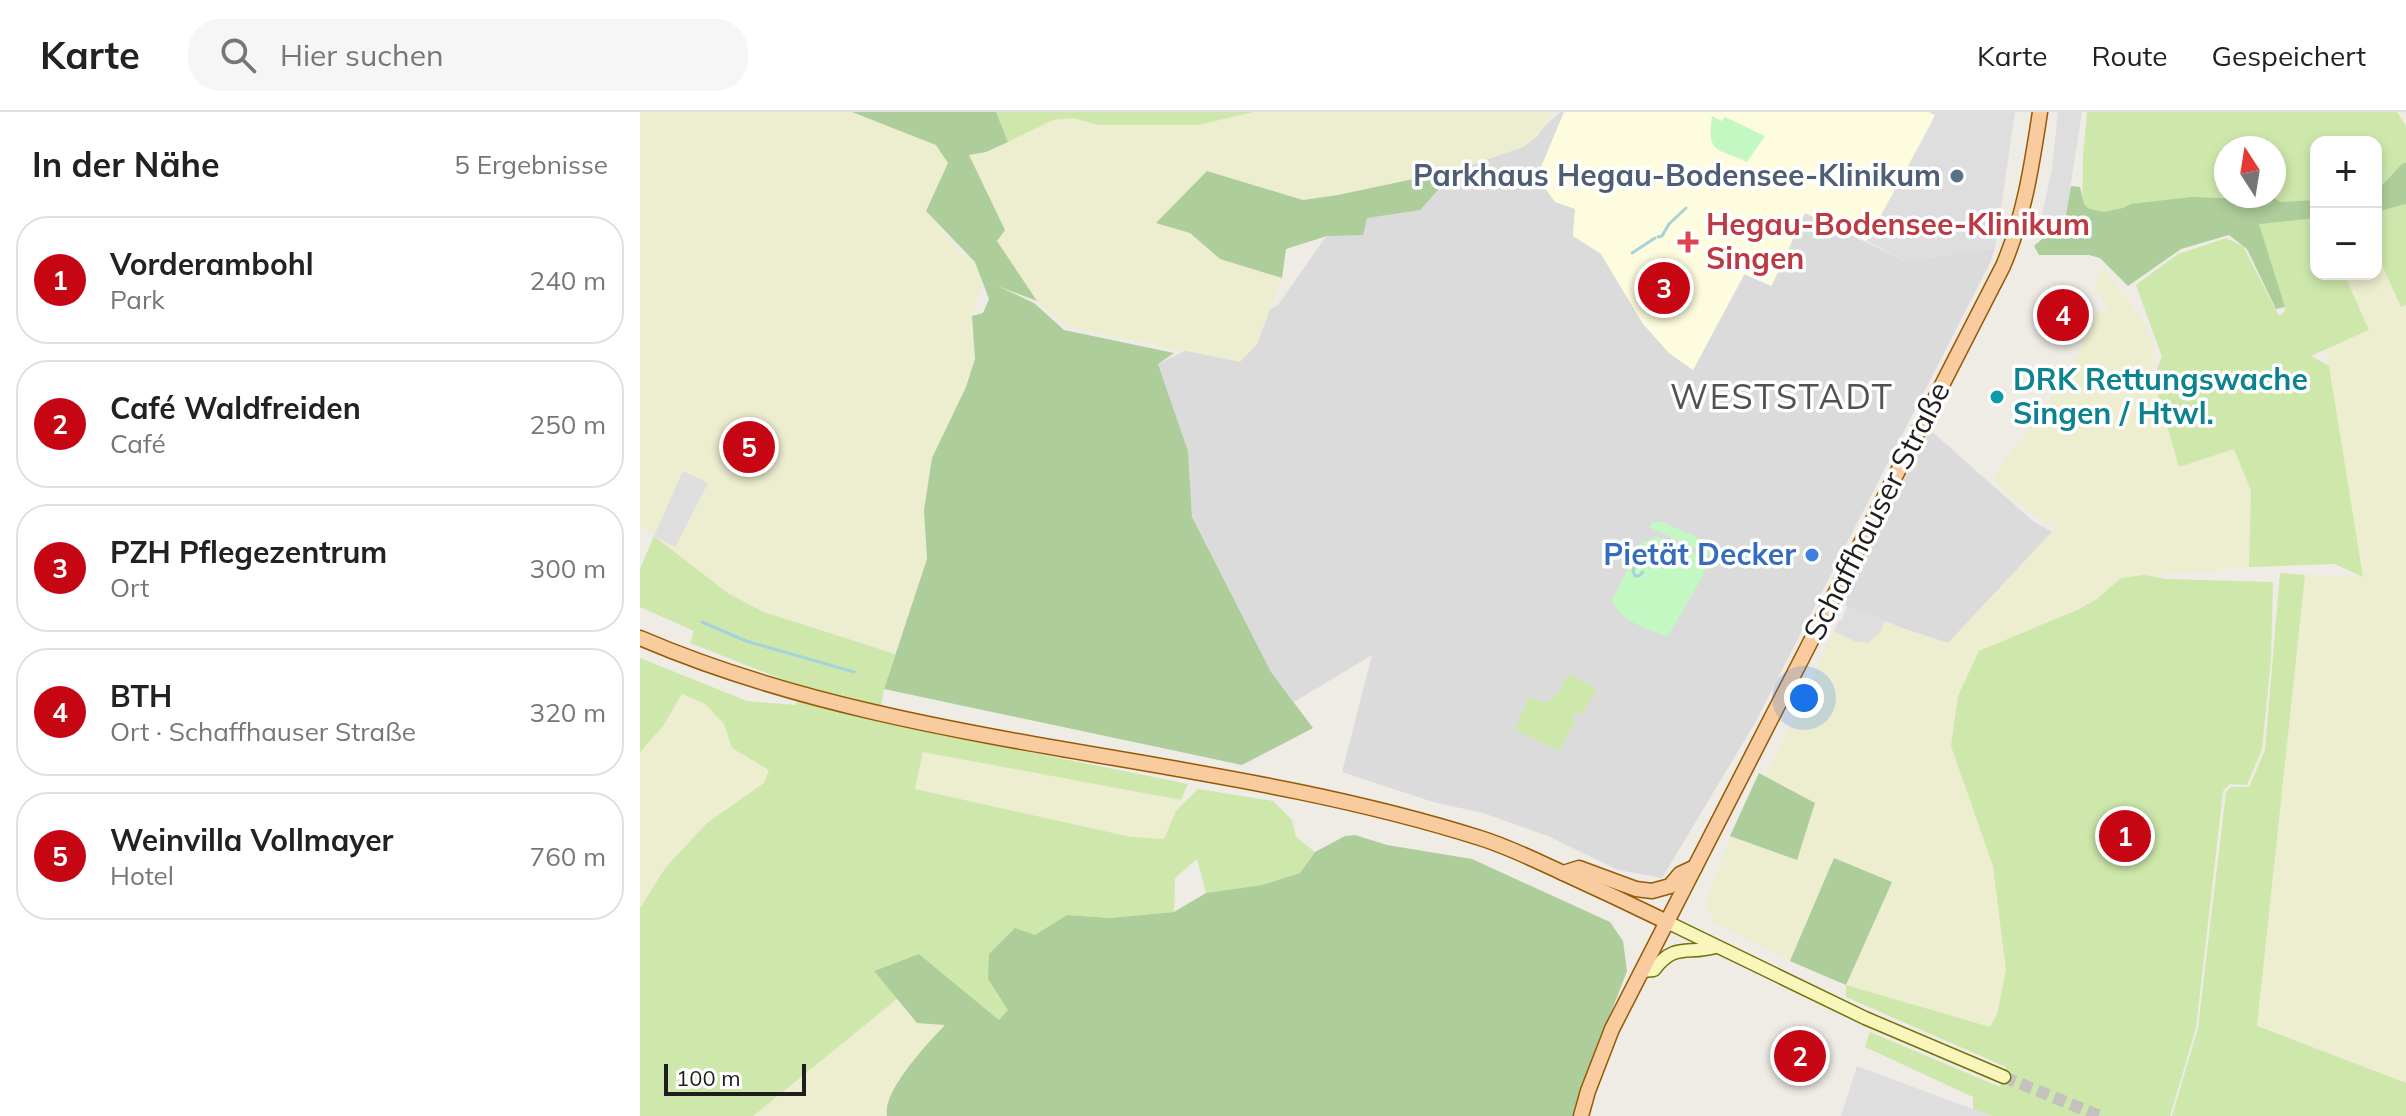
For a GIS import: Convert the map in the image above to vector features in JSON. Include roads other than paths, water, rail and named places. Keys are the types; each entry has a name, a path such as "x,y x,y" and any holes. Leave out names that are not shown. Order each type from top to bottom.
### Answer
{"main road":[{"name":"Schaffhauser Straße","path":"1581,1116 1599,1060 1641,971 2003,266 2025,202 2040,112"},
{"path":"640,638 716,669 866,710 1297,793 1412,818 1482,838 1563,873 1865,1018 2004,1077"},
{"path":"1563,873 1579,868 1636,889 1652,891 1670,886 1680,874 1695,867"},
{"path":"1641,971 1654,970 1665,957 1677,951 1701,951 1715,947"}],"waterway":[{"path":"1658,237 1686,208"},
{"path":"1632,253 1655,238"},
{"path":"1636,562 1635,576 1643,572"},
{"path":"1641,565 1647,564"},
{"path":"702,622 746,641 854,672"}],"tunnel":[{"path":"2004,1077 2100,1116"}],"place":[{"name":"Parkhaus Hegau-Bodensee-Klinikum","path":"1957,176"},
{"name":"Hegau-Bodensee-Klinikum Singen","path":"1688,242"},
{"name":"PZH Pflegezentrum","path":"1664,288"},
{"name":"BTH","path":"2063,315"},
{"name":"DRK Rettungswache Singen / Htwl.","path":"1997,397"},
{"name":"Weinvilla Vollmayer","path":"749,447"},
{"name":"Pietät Decker","path":"1812,555"},
{"name":"Vorderambohl","path":"2125,836"},
{"name":"Café Waldfreiden","path":"1800,1056"}],"district":[{"name":"WESTSTADT","path":"1782,397"}]}
